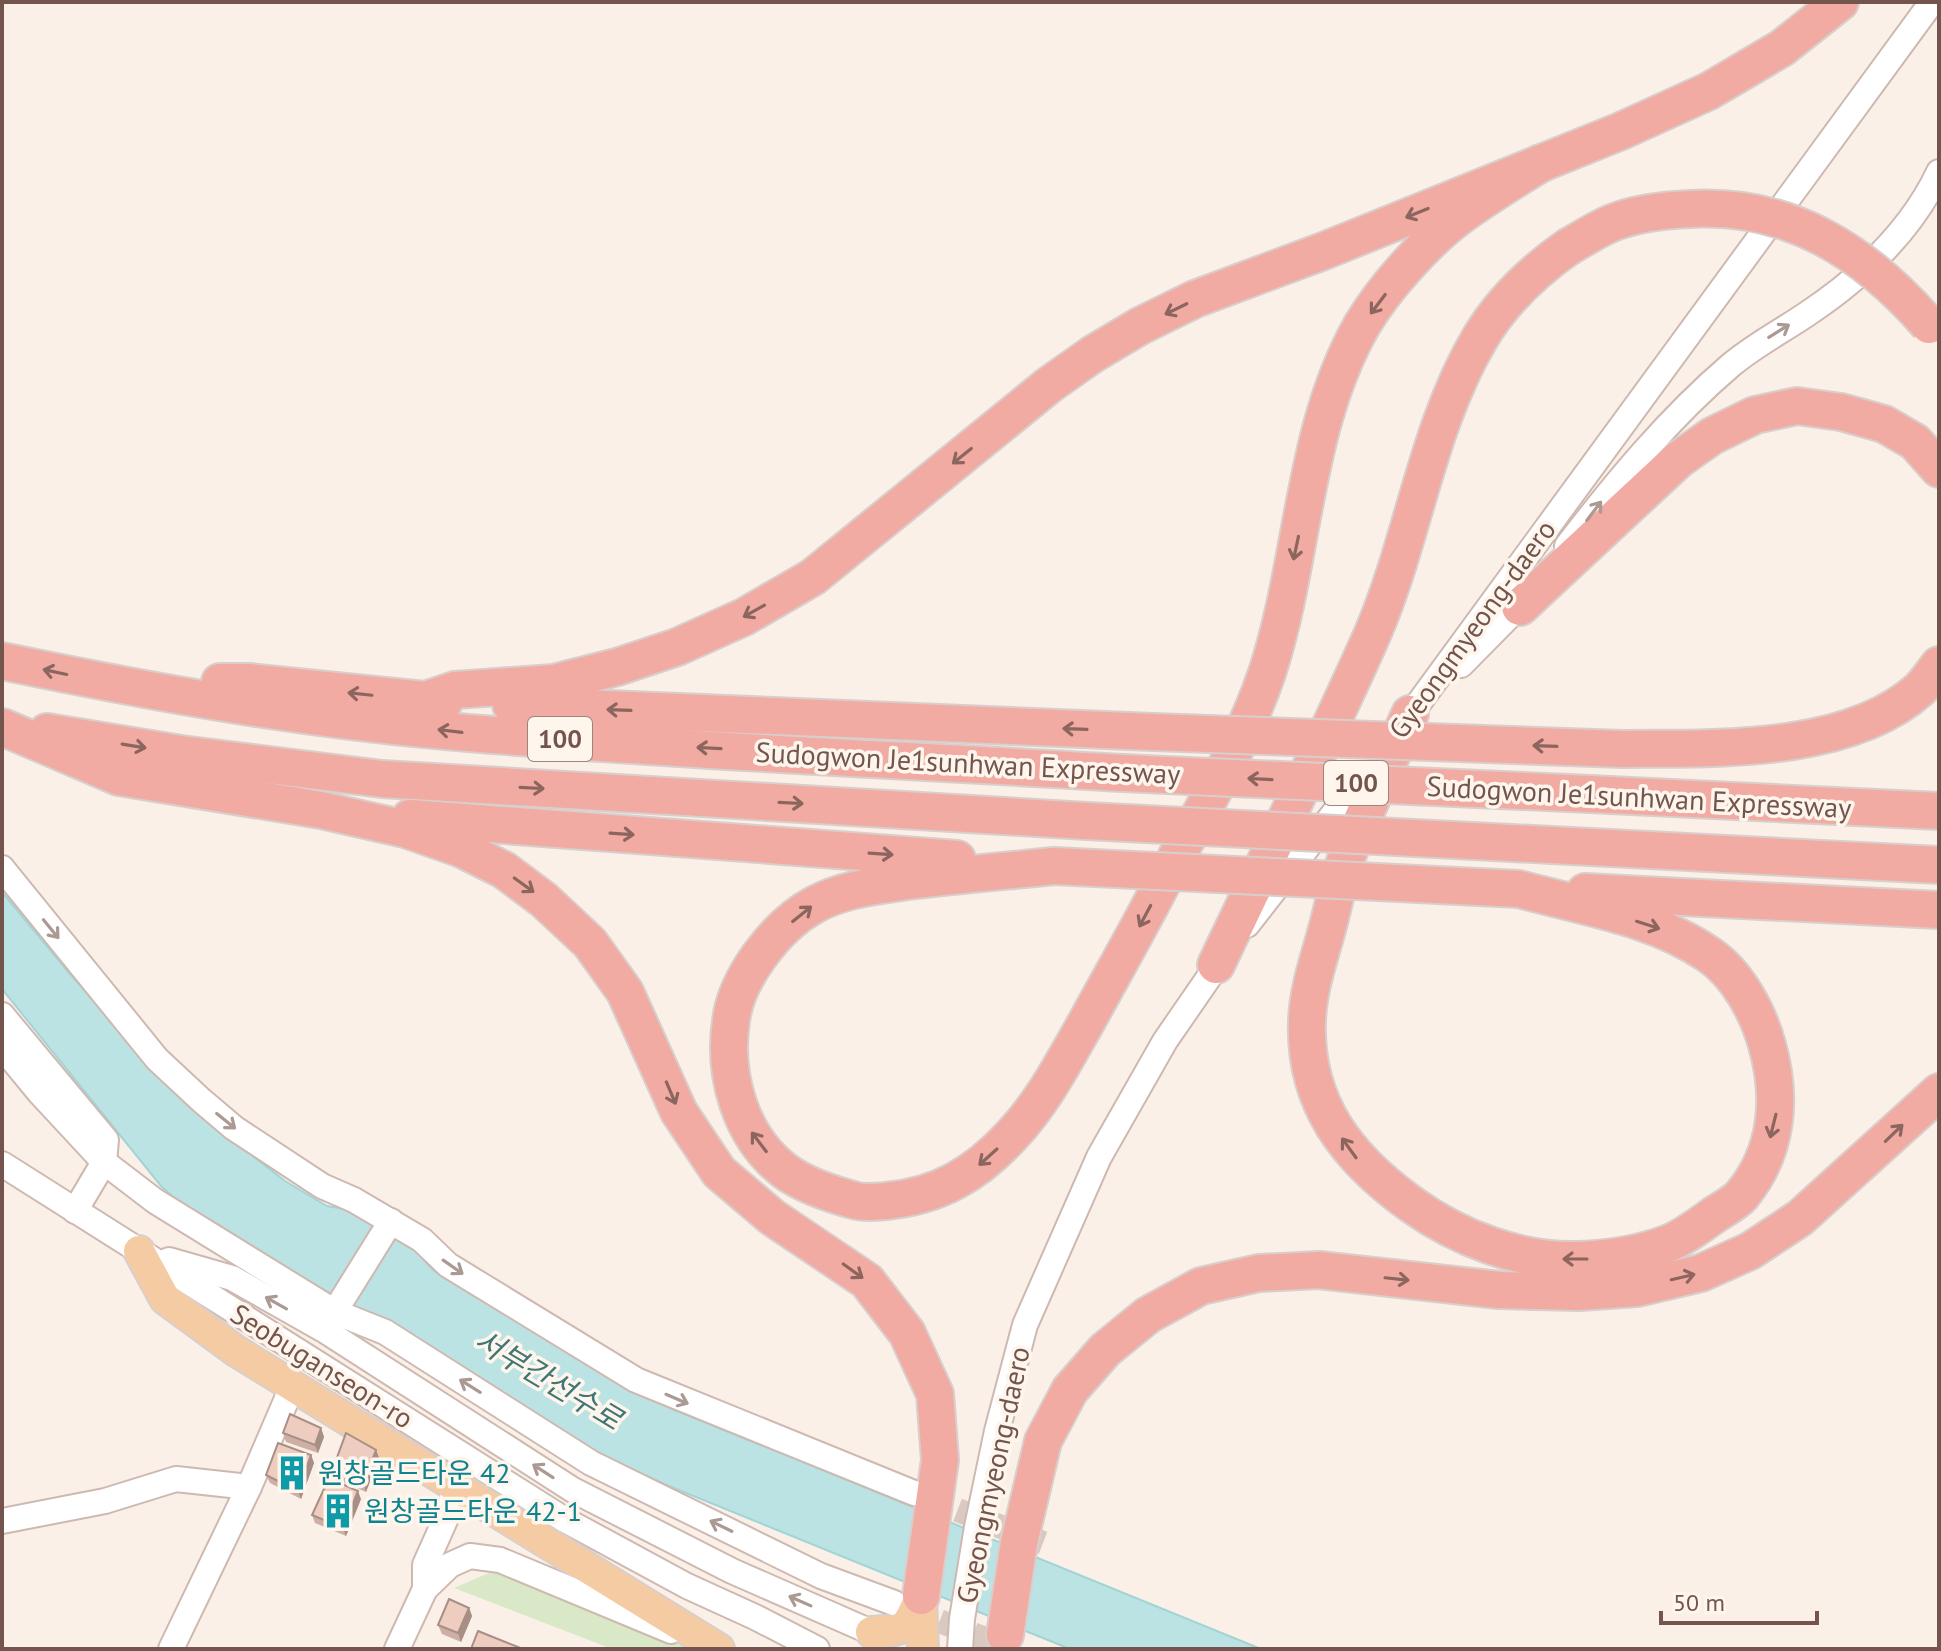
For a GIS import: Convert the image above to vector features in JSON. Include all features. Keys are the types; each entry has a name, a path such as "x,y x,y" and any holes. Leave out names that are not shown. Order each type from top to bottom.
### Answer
{"highway":[{"path":"423,701 455,690 554,683 617,667 677,647 744,617 813,577 1049,385 1140,326 1195,299 1321,252 1621,131 1709,91 1782,48 1840,2"},
{"path":"1054,866 951,875 849,890 810,907 771,940 745,978 731,1019 730,1064 739,1111 759,1143 785,1171 826,1191 863,1203 904,1199 946,1188 979,1166 1000,1147 1041,1101 1246,726 1268,671 1317,449 1338,375 1364,323 1406,267 1456,219 1541,163"},
{"path":"1216,965 1373,632 1396,571 1455,386 1481,336 1536,270 1568,247 1617,221 1664,210 1723,207 1808,228 1857,256 1899,290 1934,332"},
{"path":"1520,607 1678,460 1712,436 1755,415 1797,406 1841,412 1884,424 1915,442 1939,469"},
{"name":"Sudogwon Je1sunhwan Expressway","path":"2,661 109,684 281,712 467,733 1123,773 1939,811"},
{"path":"109,684 249,682 423,701 1623,749 1726,748 1780,743 1841,730 1886,712 1920,689 1939,665"},
{"path":"1410,714 1345,862 1313,979 1307,1021 1310,1064 1324,1111 1354,1156 1387,1187 1430,1218 1479,1241 1529,1255 1577,1260 1624,1255 1670,1244 1741,1197 1765,1155 1777,1115 1773,1065 1761,1022 1743,989 1710,954 1660,929 1519,889"},
{"path":"2,726 119,777 321,810 405,829 462,849 504,870 544,900 590,943 625,992 679,1112 719,1172 772,1217 867,1281 907,1333 935,1394 940,1460 924,1502 908,1600"},
{"name":"Sudogwon Je1sunhwan Expressway","path":"2,726 181,754 382,779 1087,821 1939,865"},
{"path":"321,810 1054,866 1939,910"},
{"path":"1007,1644 1019,1543 1043,1441 1070,1390 1105,1350 1148,1315 1201,1286 1259,1273 1319,1270 1499,1290 1579,1292 1637,1288 1701,1273 1750,1251 1800,1218 1939,1092"}],"main road":[{"path":"139,1251 165,1299 236,1351 717,1648"},
{"path":"879,1641 907,1625 908,1600"},
{"path":"908,1600 923,1649"}],"street":[{"name":"Gyeongmyeong-daero","path":"960,1649 977,1527 997,1431 1025,1325 1099,1157 1165,1041 1216,965 1410,714 1932,2"},
{"path":"1410,714 1520,607 1616,481 1685,406 1743,356 1856,279 1896,237 1930,191 1939,172"},
{"path":"2,868 157,1059 234,1128 322,1186 354,1200 389,1224 422,1240 448,1265 636,1380 924,1502"},
{"path":"2,1015 106,1140 104,1162 75,1211"},
{"path":"2,1047 104,1162 155,1201 333,1314 573,1490 879,1641"},
{"name":"Seobuganseon-ro","path":"2,1164 565,1520 687,1586 817,1649"},
{"path":"333,1314 389,1224"},
{"path":"139,1251 232,1278 385,1332 591,1463 821,1576 908,1600"},
{"path":"171,1649 249,1487 292,1387"},
{"path":"2,1521 105,1501 176,1479 249,1487"},
{"path":"425,1589 425,1565 450,1509 454,1488"},
{"path":"397,1649 425,1589 450,1565 470,1556 500,1560 717,1648"}],"green space":[{"path":"496,1570 694,1649 612,1649 454,1588"}],"water":[{"name":"서부간선수로","path":"2,892 186,1104 285,1181 327,1206 356,1211 415,1250 434,1271 619,1383 670,1408 1261,1649 1070,1649 669,1486 593,1452 402,1334 194,1216 161,1186 2,989"}],"building":[{"path":"290,1414 321,1428 315,1445 283,1433"},
{"name":"원창골드타운 42-1","path":"346,1433 376,1450 363,1483 332,1471"},
{"name":"원창골드타운 42","path":"278,1443 311,1455 298,1491 266,1475"},
{"name":"원창골드타운 42-1","path":"329,1478 358,1491 343,1528 312,1515"},
{"path":"449,1599 469,1608 458,1633 438,1625"},
{"path":"478,1631 523,1649 471,1649"}],"tunnel":[{"path":"924,1497 1043,1543"},
{"path":"906,1608 1011,1649"}],"place":[{"name":"원창골드타운 42","path":"292,1473"},
{"name":"원창골드타운 42-1","path":"338,1511"}]}
